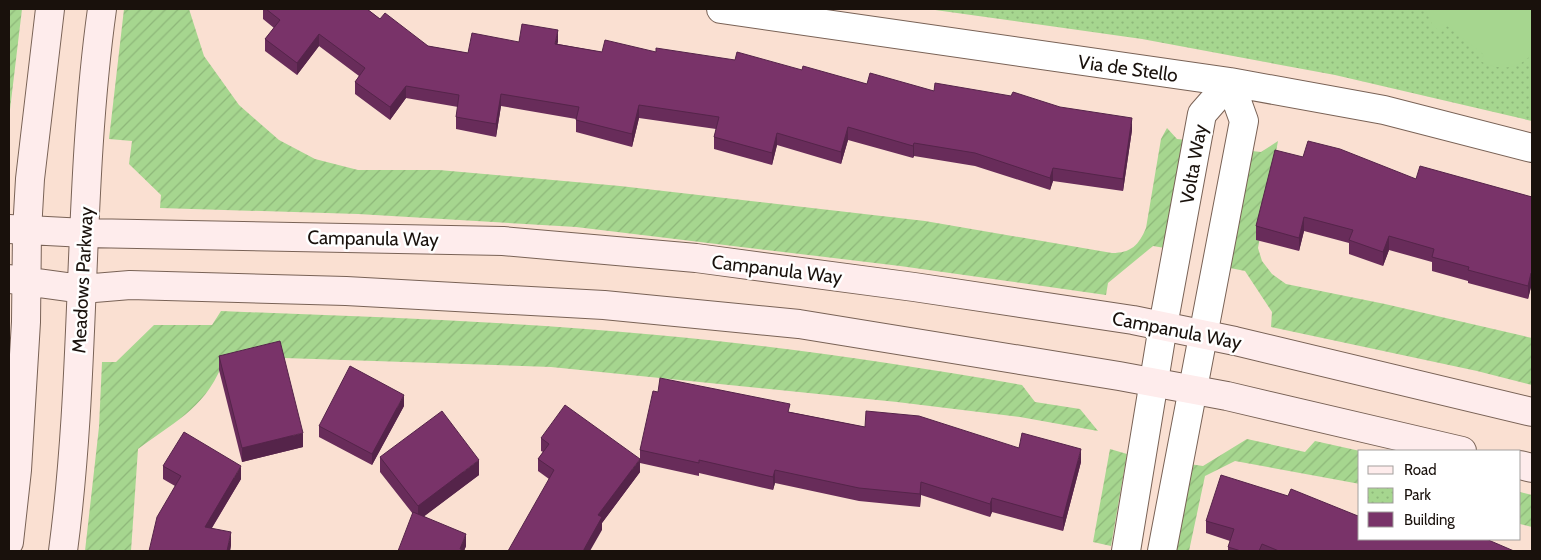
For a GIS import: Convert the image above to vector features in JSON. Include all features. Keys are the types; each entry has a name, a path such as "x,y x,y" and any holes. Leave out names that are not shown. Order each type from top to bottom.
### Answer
{"street":[{"path":"9,542 17,470 18,230 30,179 50,9"},
{"name":"Meadows Parkway","path":"63,551 72,484 92,78 102,9"},
{"name":"Via de Stello","path":"721,9 817,15 1230,82 1384,110 1532,148"},
{"path":"1162,551 1244,121 1230,82"},
{"name":"Volta Way","path":"1126,551 1163,326 1202,114 1230,82"},
{"name":"Campanula Way","path":"18,230 522,243 696,258 914,287 1163,326 1532,412"},
{"path":"18,280 82,289 130,285 346,291 604,305 799,324 1227,396 1458,450"}],"green space":[{"path":"9,9 22,9 9,118"},
{"path":"124,9 189,9 204,56 239,105 279,140 315,159 358,170 439,170 620,186 925,221 1119,253 1134,247 1146,228 1161,139 1167,128 1177,139 1187,140 1165,248 1153,246 1108,283 1106,295 900,266 576,227 358,214 160,208 161,195 129,164 132,141 109,139"},
{"path":"928,9 1532,9 1532,121 1335,75 1142,39"},
{"path":"1425,9 1532,9 1532,54 1514,66 1501,67 1487,64 1480,61 1484,55 1447,26 1441,33 1432,24"},
{"path":"1278,141 1258,248 1262,261 1272,274 1286,284 1385,304 1532,338 1532,385 1477,371 1271,327 1272,312 1245,271 1230,268 1252,151 1261,152"},
{"path":"221,311 548,326 703,339 840,356 1022,385 1035,402 1080,409 1098,431 1020,417 897,402 551,367 226,356 218,374 201,400 191,410 138,449 131,551 85,551 99,427 102,362 116,362 154,325 212,325"},
{"path":"1247,439 1305,452 1315,441 1358,451 1358,484 1235,461 1205,476 1189,551 1174,551 1189,464 1203,466"},
{"path":"1110,449 1127,454 1111,546 1093,542"},
{"path":"1521,492 1532,495 1532,527 1521,524"}],"building":[{"path":"266,9 367,9 380,19 385,13 428,46 468,53 472,33 519,42 522,24 558,30 555,44 602,52 605,40 656,52 656,48 735,60 737,52 802,70 803,66 867,84 870,73 934,91 935,83 1011,96 1013,92 1060,107 1132,118 1123,179 1053,168 1050,178 975,153 914,143 913,146 848,127 841,152 777,133 772,153 714,137 719,117 639,105 632,134 576,120 579,107 501,94 496,124 456,117 459,95 406,86 390,107 355,82 365,68 319,34 297,63 265,39 280,20"},
{"path":"1308,141 1340,149 1416,179 1420,166 1532,197 1532,273 1528,286 1468,270 1469,267 1432,257 1434,249 1389,236 1383,252 1349,240 1353,230 1304,217 1299,238 1256,226 1275,150 1303,157"},
{"path":"280,341 303,433 242,448 219,356"},
{"path":"350,366 404,395 372,454 319,426"},
{"path":"660,378 790,404 788,412 865,427 866,411 919,416 1019,448 1022,433 1081,449 1063,518 992,498 990,504 921,482 920,494 859,488 775,470 773,477 699,460 699,463 640,450 653,391 658,392"},
{"path":"565,405 640,459 598,515 602,517 583,551 508,551 554,470 538,459 549,444 541,438"},
{"path":"442,411 479,460 418,506 380,457"},
{"path":"184,432 241,466 205,527 231,532 227,551 149,551 157,517 181,476 163,466"},
{"path":"1221,475 1288,496 1291,489 1358,516 1358,540 1488,540 1514,551 1279,551 1262,544 1259,551 1241,551 1228,547 1234,529 1206,521"},
{"path":"413,512 466,534 460,549 465,551 398,551"}]}
